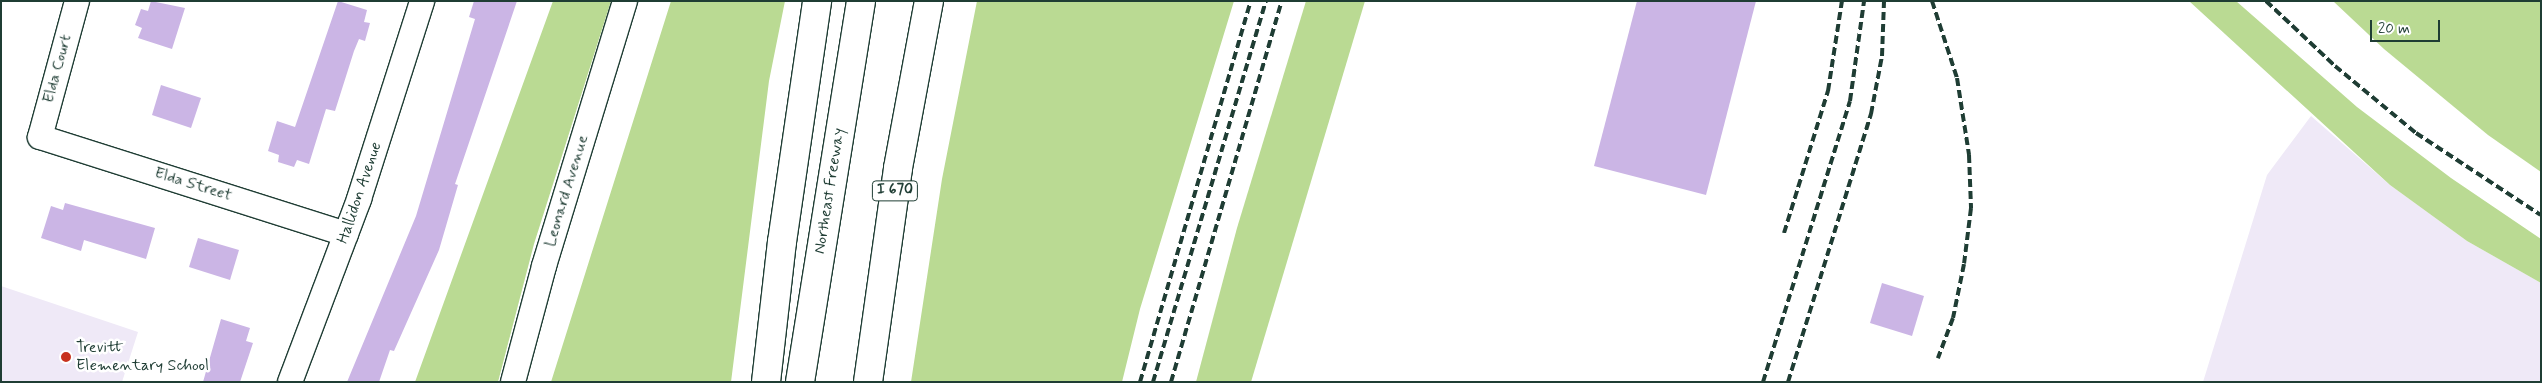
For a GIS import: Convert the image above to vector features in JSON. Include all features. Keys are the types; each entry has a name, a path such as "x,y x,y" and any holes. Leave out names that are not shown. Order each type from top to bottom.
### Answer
{"highway":[{"path":"766,382 782,242 817,1"},
{"name":"Northeast Freeway","path":"800,382 862,1"},
{"name":"I 670","path":"868,382 898,168 929,1"}],"street":[{"name":"Elda Court","path":"40,138 77,1"},
{"name":"Hallidon Avenue","path":"290,382 346,234 422,1"},
{"name":"Leonard Avenue","path":"513,382 544,266 625,1"},
{"name":"Elda Street","path":"40,138 346,234"}],"shaded area":[{"path":"2311,116 2390,185 2467,241 2541,283 2541,382 2203,382 2267,175"},
{"name":"Trevitt Elementary School","path":"1,286 138,332 122,382 1,382"}],"green space":[{"path":"553,1 611,1 534,244 498,382 415,382"},
{"path":"671,1 785,1 769,81 731,382 551,382"},
{"path":"977,1 1234,1 1140,309 1122,382 911,382 942,179"},
{"path":"1306,1 1365,1 1251,382 1196,382 1237,228"},
{"path":"2189,1 2236,1 2357,107 2451,178 2541,239 2541,283 2467,241 2390,185"},
{"path":"2333,1 2541,1 2541,172 2488,135 2384,49"}],"building":[{"path":"151,1 185,8 172,49 138,38 142,28 135,25 141,9 148,11"},
{"path":"338,1 367,10 364,22 370,23 365,41 359,39 335,111 326,109 309,164 297,160 294,167 278,162 279,155 268,151 277,121 295,127"},
{"path":"474,1 517,1 455,184 458,185 439,250 394,351 390,350 379,382 347,382 416,216 475,19 469,17"},
{"path":"1637,1 1756,1 1706,195 1594,166"},
{"path":"161,85 201,98 191,128 152,115"},
{"path":"65,203 155,228 146,259 84,240 81,251 41,238 51,206 63,210"},
{"path":"198,238 239,250 230,280 189,267"},
{"path":"1882,283 1924,296 1912,336 1870,323"},
{"path":"221,319 250,328 246,341 253,343 240,382 203,382"}],"railway":[{"path":"1140,382 1251,1"},
{"path":"1153,382 1266,1"},
{"path":"1171,382 1282,1"},
{"path":"1784,233 1828,91 1842,1"},
{"path":"1763,382 1850,101 1864,1"},
{"path":"1788,382 1871,114 1882,56 1884,1"},
{"path":"1932,1 1957,78 1969,155 1971,208 1964,264 1953,318 1938,358"},
{"path":"2266,1 2335,66 2416,133 2541,215"}],"place":[{"name":"Trevitt Elementary School","path":"66,357"}]}
